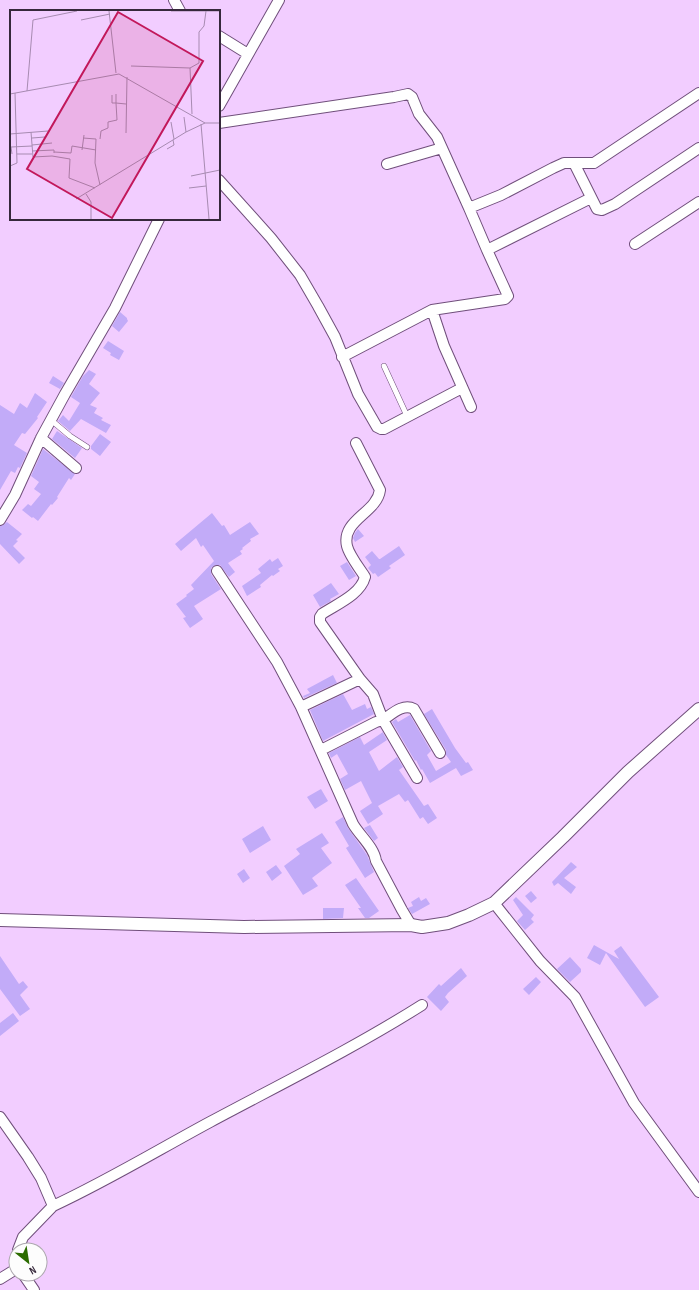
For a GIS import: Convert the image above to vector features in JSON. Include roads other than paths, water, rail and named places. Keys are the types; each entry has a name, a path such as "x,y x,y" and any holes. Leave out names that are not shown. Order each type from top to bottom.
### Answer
{"street":[{"path":"174,0 179,10"},
{"path":"220,104 279,0"},
{"path":"220,37 248,54"},
{"path":"469,208 500,195 564,163 594,163 699,93"},
{"path":"220,123 408,94 412,97 419,114 437,137 486,250 508,296 501,300 432,310 342,357"},
{"path":"387,164 442,148"},
{"path":"574,163 597,209 602,210 615,204 699,148"},
{"path":"220,181 271,238 300,275 334,337 358,394 377,427 381,429 384,428 462,388"},
{"path":"486,250 592,198"},
{"path":"635,244 699,202"},
{"path":"0,520 41,438 90,348 115,308 159,220"},
{"path":"432,310 444,346 471,407"},
{"path":"41,438 76,468"},
{"path":"356,443 380,490 379,496 374,504 350,527 346,535 347,547 366,577 364,584 356,593 322,614 320,617 320,622 360,679 373,694 383,720 417,778"},
{"path":"217,571 277,662 321,750 358,834 375,854 376,861 411,925"},
{"path":"301,708 360,679"},
{"path":"321,750 376,722 383,720 404,707 410,707 414,710 440,753"},
{"path":"0,920 244,927 411,925 422,927 448,922 469,915 494,903 563,838 628,772 699,709"},
{"path":"494,903 540,961 575,997 634,1103 699,1192"},
{"path":"21,1242 23,1238 53,1206 87,1190 180,1138 383,1030 422,1005"},
{"path":"0,1117 41,1178 53,1206"}],"lane":[{"path":"384,366 408,416"},
{"path":"51,420 70,436 87,446"}]}
